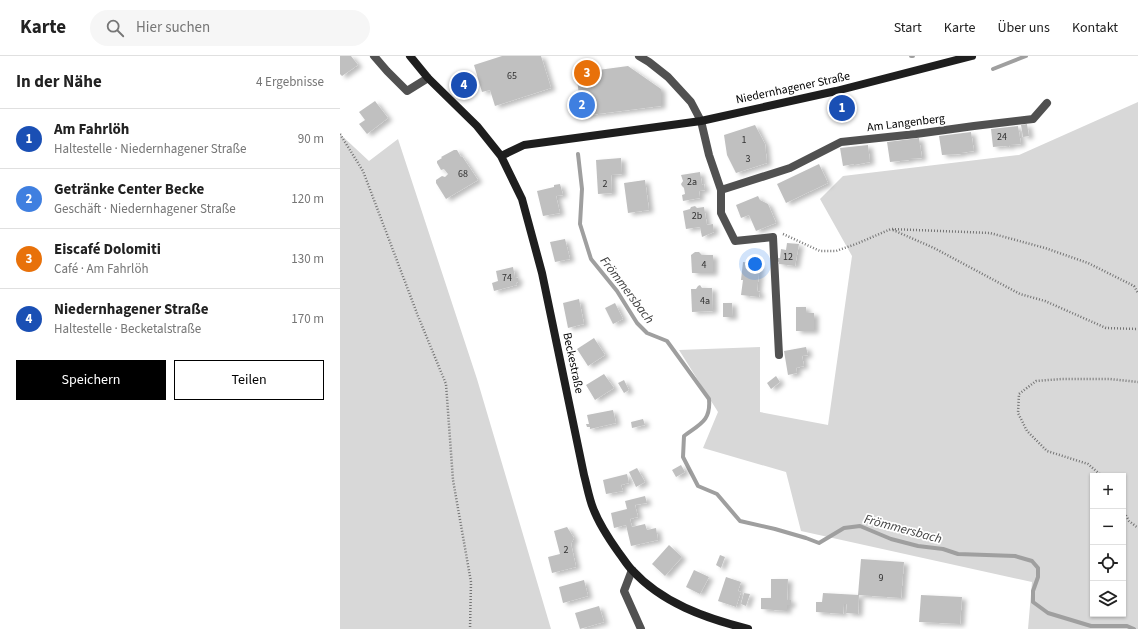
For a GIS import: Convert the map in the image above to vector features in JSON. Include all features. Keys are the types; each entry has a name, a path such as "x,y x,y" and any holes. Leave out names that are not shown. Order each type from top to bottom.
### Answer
{"main road":[{"path":"410,56 428,78"},
{"name":"Niedernhagener Straße","path":"500,156 524,145 702,121 836,91 972,56"},
{"name":"Beckestraße","path":"428,78 477,126 500,156 522,199 542,273 592,507 605,534 632,570 651,587 694,613 748,629"}],"street":[{"path":"374,56 386,71 407,91 428,78"},
{"path":"639,56 668,77 691,102 702,121 709,155 721,190 721,214 735,241 772,237 779,355"},
{"name":"Am Langenberg","path":"721,190 790,168 841,142 1033,119 1046,103"},
{"path":"632,570 624,591 641,629"}],"path":[{"path":"340,134 362,171 446,384 453,480 471,582 470,629"},
{"path":"891,229 934,248 1020,294 1045,301 1106,328 1138,328"},
{"path":"772,237 784,234 820,251 836,251 891,229 990,233 1045,248 1088,263 1134,286 1138,293"},
{"path":"1098,473 1088,464 1047,451 1027,430 1018,413 1019,394 1036,381 1062,379 1110,379 1138,382"},
{"path":"1126,516 1129,521 1138,528"}],"shaded area":[{"path":"1138,102 1138,629 1028,629 1032,582 801,531 786,472 703,448 718,412 679,350 760,347 760,412 828,425 852,256 820,199 843,176 1019,155"},
{"path":"340,134 369,161 398,139 477,379 551,629 340,629"}],"building":[{"path":"340,56 351,56 358,65 342,76 340,74"},
{"path":"502,56 541,56 551,88 495,106 490,90 482,92 474,65"},
{"path":"628,66 661,89 661,106 582,116 576,73"},
{"path":"375,101 388,118 367,134 359,124 365,120 359,112"},
{"path":"1027,124 1029,136 1023,137 1021,125"},
{"path":"755,125 765,144 767,163 736,173 727,155 724,135"},
{"path":"1018,126 1021,144 1010,145 1009,147 993,147 991,129"},
{"path":"971,132 974,151 961,154 942,155 939,136"},
{"path":"919,138 922,158 890,162 887,142"},
{"path":"868,145 870,162 843,166 840,148"},
{"path":"454,150 457,150 461,157 462,156 478,180 446,199 436,183 436,180 442,176 445,177 448,174 444,169 441,170 437,161"},
{"path":"621,158 622,174 611,175 612,193 598,194 596,160"},
{"path":"819,164 828,183 786,203 777,184"},
{"path":"700,172 702,185 704,184 705,190 699,191 700,198 683,201 682,195 685,194 684,188 681,184 683,181 681,175"},
{"path":"645,180 649,210 628,213 624,183"},
{"path":"560,184 563,195 556,196 560,213 543,216 537,191"},
{"path":"758,196 760,200 768,204 776,223 756,231 749,215 741,218 736,205"},
{"path":"695,206 697,208 704,207 707,225 713,224 714,232 702,237 700,227 686,229 683,211"},
{"path":"565,239 570,259 555,262 550,242"},
{"path":"787,243 799,244 795,266 779,264 777,261 777,258 780,258 781,249 786,250"},
{"path":"695,252 699,252 702,255 713,255 713,273 692,273 691,255"},
{"path":"743,262 760,264 757,291 760,292 759,297 741,295"},
{"path":"513,267 515,277 518,278 518,282 516,283 517,285 494,291 492,283 498,281 496,271"},
{"path":"700,285 702,288 712,288 713,311 692,312 691,289 696,289"},
{"path":"579,299 584,324 568,328 563,303"},
{"path":"615,303 623,319 613,324 605,308"},
{"path":"723,303 732,303 733,317 723,317"},
{"path":"796,307 806,307 806,313 814,313 814,331 796,331"},
{"path":"594,338 605,355 588,366 577,349"},
{"path":"806,347 808,355 802,356 804,366 796,368 797,373 788,375 784,351"},
{"path":"604,374 614,388 595,400 586,385"},
{"path":"776,376 780,382 771,389 767,383"},
{"path":"624,380 629,390 624,393 618,383"},
{"path":"613,410 616,423 590,429 590,427 587,427 586,424 589,424 587,415"},
{"path":"643,419 645,425 632,428 631,422"},
{"path":"681,465 685,472 676,477 672,470"},
{"path":"637,468 645,482 636,487 629,472"},
{"path":"627,474 629,483 621,485 623,491 606,494 603,480"},
{"path":"645,496 647,503 635,505 638,517 630,519 632,527 645,524 647,530 656,528 658,540 631,546 626,525 614,528 611,513 627,509 625,501"},
{"path":"567,527 574,538 571,544 576,567 552,573 548,557 560,554 554,531"},
{"path":"669,545 682,557 665,576 652,564"},
{"path":"720,555 725,557 721,568 716,565"},
{"path":"861,559 904,562 901,598 858,595"},
{"path":"694,570 709,577 700,594 686,587"},
{"path":"726,577 741,582 738,591 741,592 736,607 718,601"},
{"path":"771,579 788,579 787,600 791,600 791,605 787,605 787,611 761,609 761,598 771,598"},
{"path":"584,580 588,596 563,603 559,587"},
{"path":"744,593 750,594 746,606 741,604"},
{"path":"823,593 859,595 858,614 846,613 847,604 844,604 843,614 816,612 816,602 822,602"},
{"path":"921,595 962,597 960,624 919,622"},
{"path":"599,606 604,622 580,629 575,613"}],"waterway":[{"path":"993,69 1026,56"},
{"name":"Frömmersbach","path":"578,154 582,189 580,224 591,259 617,291 637,323 647,333 667,341 709,399 706,417 699,425 684,436 683,457 698,486 717,494 740,521 775,529 819,543 844,528 860,526 891,539 918,546 943,549 958,554 1015,556 1032,561 1038,568 1038,577 1033,591 1033,602 1048,613 1091,626 1127,626 1134,629"}],"place":[{"name":"Eiscafé Dolomiti","path":"587,73"},
{"name":"Niedernhagener Straße","path":"464,85"},
{"name":"Getränke Center Becke","path":"582,105"},
{"name":"Am Fahrlöh","path":"842,108"}]}
